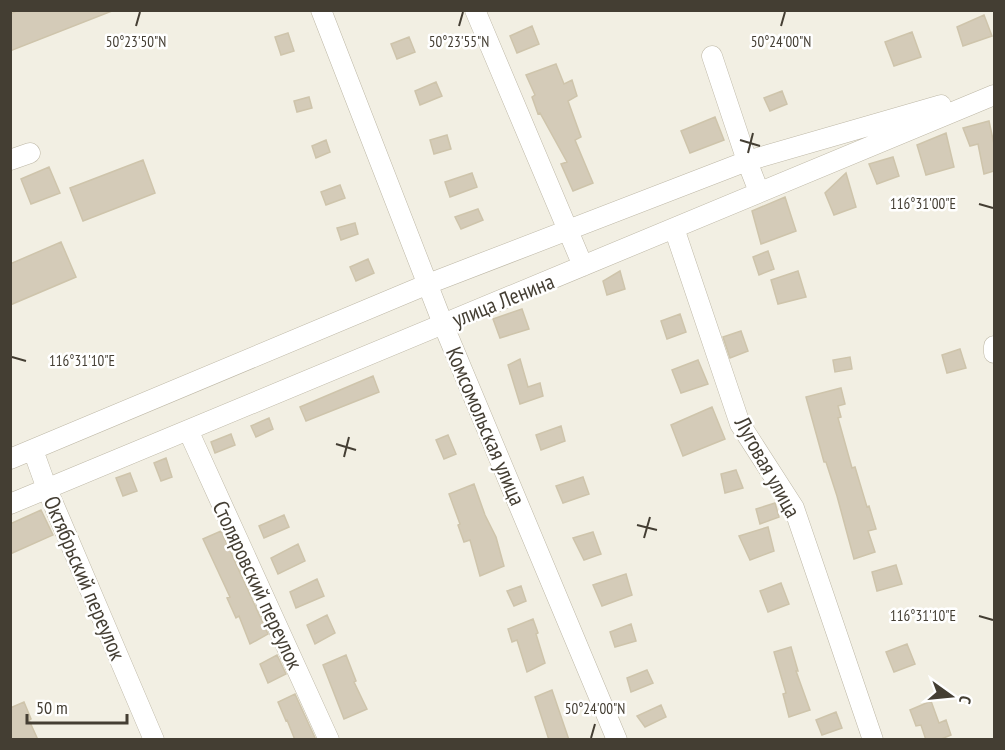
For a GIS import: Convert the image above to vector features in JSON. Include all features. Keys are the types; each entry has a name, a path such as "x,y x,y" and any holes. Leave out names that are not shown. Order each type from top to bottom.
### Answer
{"street":[{"name":"Комсомольская улица","path":"321,10 444,324 617,740"},
{"path":"475,10 583,266"},
{"path":"712,56 759,192"},
{"name":"улица Ленина","path":"10,459 428,284 747,161 994,90"},
{"name":"улица Ленина","path":"10,504 994,95"},
{"path":"10,160 30,153"},
{"name":"Луговая улица","path":"674,228 740,424 794,508 873,740"},
{"path":"994,346 994,353"},
{"name":"Столяровский переулок","path":"188,430 329,740"},
{"name":"Октябрьский переулок","path":"33,450 47,489 154,740"}],"building":[{"path":"19,10 112,11 10,51 10,14"},
{"path":"984,15 992,36 963,46 957,27"},
{"path":"532,26 539,44 517,53 510,36"},
{"path":"912,32 921,57 894,66 885,42"},
{"path":"288,33 294,51 281,55 275,37"},
{"path":"409,37 415,52 397,59 391,44"},
{"path":"556,64 564,84 572,80 577,96 568,101 581,137 575,140 593,183 573,191 561,164 567,162 540,113 538,114 532,97 535,95 526,75"},
{"path":"436,82 442,96 420,105 415,91"},
{"path":"782,91 787,104 770,111 764,98"},
{"path":"309,97 312,108 297,112 294,101"},
{"path":"715,117 724,140 690,153 681,131"},
{"path":"989,121 994,144 994,171 984,174 978,144 970,146 963,128"},
{"path":"946,133 954,167 926,175 917,145"},
{"path":"447,135 451,149 434,154 430,140"},
{"path":"326,140 330,152 316,158 312,146"},
{"path":"893,157 899,176 877,184 869,164"},
{"path":"143,160 155,193 83,221 70,188"},
{"path":"49,167 60,193 31,204 21,179"},
{"path":"472,173 477,187 450,197 445,182"},
{"path":"846,173 856,207 834,215 825,193"},
{"path":"340,185 345,198 326,205 321,192"},
{"path":"785,197 796,231 761,244 752,211"},
{"path":"478,209 483,220 461,229 455,217"},
{"path":"355,223 358,234 341,240 337,228"},
{"path":"61,242 76,277 10,305 10,264"},
{"path":"768,251 774,269 759,275 753,257"},
{"path":"368,259 374,273 356,281 350,267"},
{"path":"620,271 625,289 607,295 603,281"},
{"path":"798,271 806,297 778,304 771,280"},
{"path":"522,309 529,329 500,338 493,319"},
{"path":"680,314 686,332 667,339 661,321"},
{"path":"741,331 748,351 730,358 723,337"},
{"path":"960,349 966,368 947,373 942,355"},
{"path":"850,357 852,369 835,372 833,360"},
{"path":"520,359 528,387 540,383 543,396 520,404 508,365"},
{"path":"698,360 708,384 681,393 672,370"},
{"path":"373,376 379,392 306,421 300,407"},
{"path":"841,388 845,404 838,406 841,417 838,418 852,468 855,467 876,529 868,531 875,552 854,559 806,397"},
{"path":"712,407 725,439 683,456 671,425"},
{"path":"269,418 273,429 256,437 251,426"},
{"path":"561,426 565,441 541,450 536,435"},
{"path":"231,434 235,445 215,453 211,442"},
{"path":"448,435 456,454 444,459 436,440"},
{"path":"166,458 172,477 161,481 154,463"},
{"path":"736,470 743,488 725,493 721,474"},
{"path":"130,473 137,491 123,496 116,478"},
{"path":"583,477 589,494 563,503 556,486"},
{"path":"474,484 496,537 504,566 480,576 470,540 464,542 449,494"},
{"path":"775,503 779,517 760,524 756,509"},
{"path":"41,510 53,535 10,554 10,524"},
{"path":"284,515 289,527 264,538 259,526"},
{"path":"768,527 774,551 750,560 739,536"},
{"path":"221,531 268,634 250,644 239,616 236,618 227,598 230,597 203,539"},
{"path":"593,532 601,554 584,560 573,538"},
{"path":"298,544 305,561 278,574 271,558"},
{"path":"896,565 902,584 877,591 872,572"},
{"path":"626,574 632,595 602,606 593,585"},
{"path":"317,579 324,596 296,608 290,592"},
{"path":"781,583 789,604 768,612 760,591"},
{"path":"521,586 526,601 514,606 507,591"},
{"path":"327,615 335,633 315,644 307,625"},
{"path":"533,619 545,663 527,672 517,640 512,642 508,629"},
{"path":"631,624 636,641 615,647 610,632"},
{"path":"907,644 915,664 894,672 886,652"},
{"path":"791,647 798,671 796,671 810,710 789,717 783,694 786,693 774,652"},
{"path":"277,655 286,674 268,683 260,664"},
{"path":"346,655 356,681 354,682 367,709 344,719 323,665"},
{"path":"647,670 653,683 631,692 627,678"},
{"path":"552,690 569,740 549,740 535,697"},
{"path":"295,694 316,740 295,740 286,721 278,702"},
{"path":"931,701 939,723 946,720 951,735 939,740 926,740 921,725 916,726 910,710"},
{"path":"24,702 38,740 10,740 10,708"},
{"path":"661,705 666,717 645,727 637,716"},
{"path":"836,712 842,728 822,735 816,720"}]}
